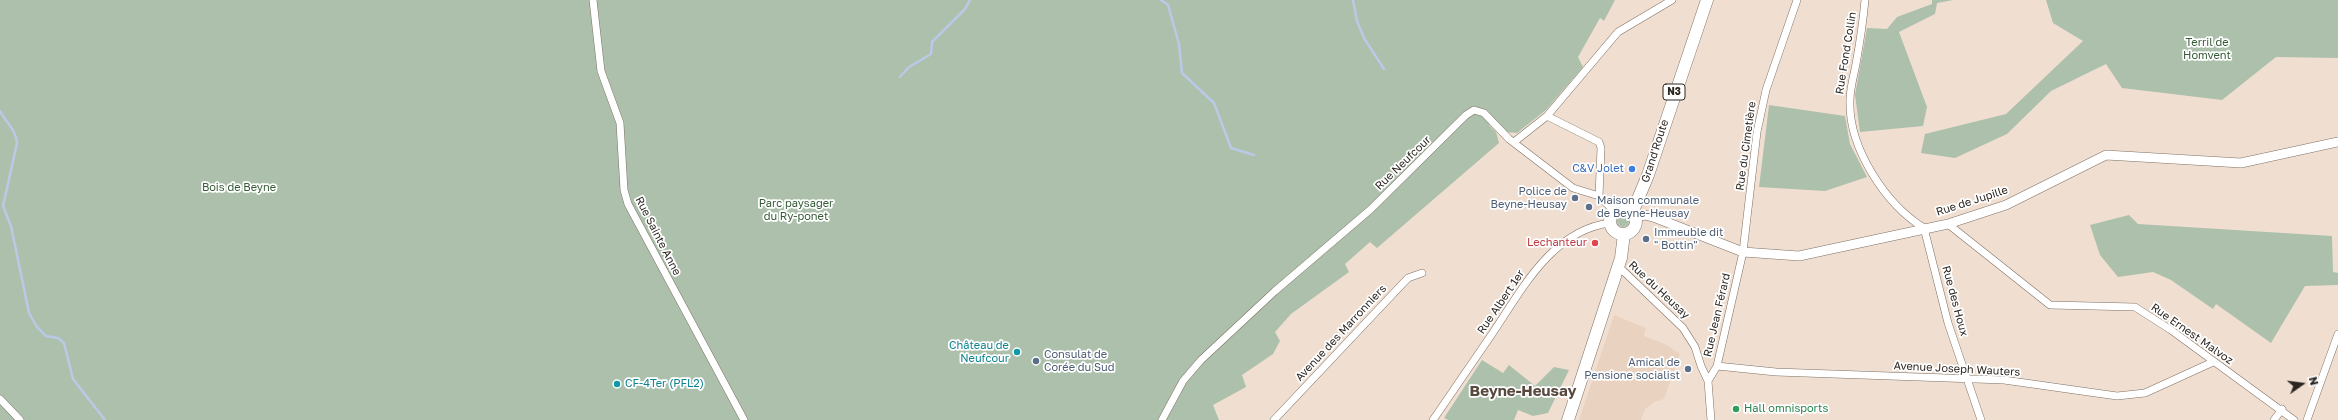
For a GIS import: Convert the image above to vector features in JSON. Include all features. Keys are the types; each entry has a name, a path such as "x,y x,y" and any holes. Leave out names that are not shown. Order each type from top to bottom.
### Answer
{"main road":[{"name":"Grand'Route","path":"1624,234 1630,233 1634,229 1635,213 1639,198 1707,0"},
{"path":"1568,420 1622,253 1624,234 1614,231 1610,223 1614,211 1620,208 1635,213"}],"street":[{"name":"Rue Sainte Anne","path":"593,0 601,71 620,123 624,190 628,204 744,420"},
{"path":"1514,142 1547,116 1618,32 1672,0"},
{"name":"Rue du Cimetière","path":"1743,252 1757,132 1766,90 1797,0"},
{"name":"Rue Fond Collin","path":"1865,0 1862,31 1850,101 1856,144 1877,183 1916,223 1924,228"},
{"name":"Rue Neufcour","path":"1162,420 1183,381 1217,345 1275,291 1371,209 1466,115 1474,110 1482,112 1503,134 1573,188 1599,196"},
{"path":"1547,116 1599,142 1601,148 1599,196 1614,211"},
{"name":"Rue de Jupille","path":"1635,213 1743,252 1799,256 1948,224 2006,205 2106,155 2241,163 2338,142"},
{"name":"Rue Albert 1er","path":"1433,420 1514,300 1541,264 1577,234 1598,224 1610,223"},
{"name":"Rue Ernest Malvoz","path":"1948,224 2050,305 2135,307 2171,330 2213,362 2282,409 2294,420"},
{"name":"Rue des Houx","path":"1924,228 1948,323 1981,420"},
{"name":"Rue Jean Férard","path":"1708,381 1717,366 1743,252"},
{"name":"Rue du Heusay","path":"1618,266 1683,328 1695,347 1700,366 1708,381 1711,420"},
{"name":"Avenue des Marronniers","path":"1274,420 1408,278 1422,273"},
{"path":"2307,420 2338,334"},
{"name":"Avenue Joseph Wauters","path":"1717,366 1776,372 1967,380 2004,380 2117,396 2145,393 2213,362"},
{"path":"0,399 20,420"},
{"path":"2274,420 2282,409"},
{"path":"1281,414 1286,420"}],"shaded area":[{"path":"1614,315 1646,328 1644,336 1667,345 1680,354 1664,399 1654,402 1645,409 1641,420 1579,420"}],"green space":[{"name":"Parc paysager du Ry-ponet","path":"0,0 1615,0 1604,21 1600,18 1578,57 1583,67 1546,110 1517,133 1505,132 1494,119 1489,125 1496,132 1499,143 1377,248 1370,242 1345,264 1349,272 1291,314 1275,332 1280,341 1273,354 1242,375 1246,387 1213,405 1219,420 0,420"},
{"path":"1932,0 1953,0 1937,3 1935,14 1899,32 1927,107 1923,126 1860,132 1855,95 1867,28 1887,29 1897,17 1932,4"},
{"name":"Terril de Homvent","path":"2046,0 2338,0 2338,58 2276,57 2222,100 2122,88 2106,64 2051,91 2007,134 1955,158 1921,153 1925,134 2006,114 2083,41 2053,23"},
{"path":"1769,105 1845,116 1850,144 1867,177 1825,191 1759,187"},
{"path":"1623,215 1627,217 1629,221 1627,225 1623,227 1619,225 1617,221 1619,217"},
{"path":"2129,215 2138,224 2332,236 2333,272 2338,273 2338,285 2305,286 2271,343 2216,304 2213,309 2171,280 2153,272 2118,277 2100,255 2090,225"},
{"path":"1482,360 1503,373 1509,365 1535,386 1554,367 1569,370 1548,413 1533,416 1518,410 1514,420 1448,420 1444,418"}],"waterway":[{"path":"900,77 909,67 931,54 932,42 965,9 970,0"},
{"path":"1161,0 1168,5 1179,44 1182,73 1214,103 1231,148 1254,155"},
{"path":"1353,0 1357,21 1364,38 1384,69"},
{"path":"0,111 13,130 17,143 3,206 11,226 29,313 37,327 46,336 58,338 64,343 73,379 105,420"}],"place":[{"name":"C&V Jolet","path":"1632,169"},
{"name":"Police de Beyne-Heusay","path":"1575,198"},
{"name":"Maison communale de Beyne-Heusay","path":"1589,207"},
{"name":"Immeuble dit \" Bottin\"","path":"1646,239"},
{"name":"Lechanteur","path":"1595,243"},
{"name":"Château de Neufcour","path":"1017,352"},
{"name":"Consulat de Corée du Sud","path":"1036,361"},
{"name":"Amical de Pensione socialist","path":"1688,369"},
{"name":"CF-4Ter (PFL2)","path":"617,384"},
{"name":"Hall omnisports","path":"1736,409"}],"district":[{"name":"Beyne-Heusay","path":"1523,391"}],"park label":[{"name":"Bois de Beyne","path":"239,188"}]}
